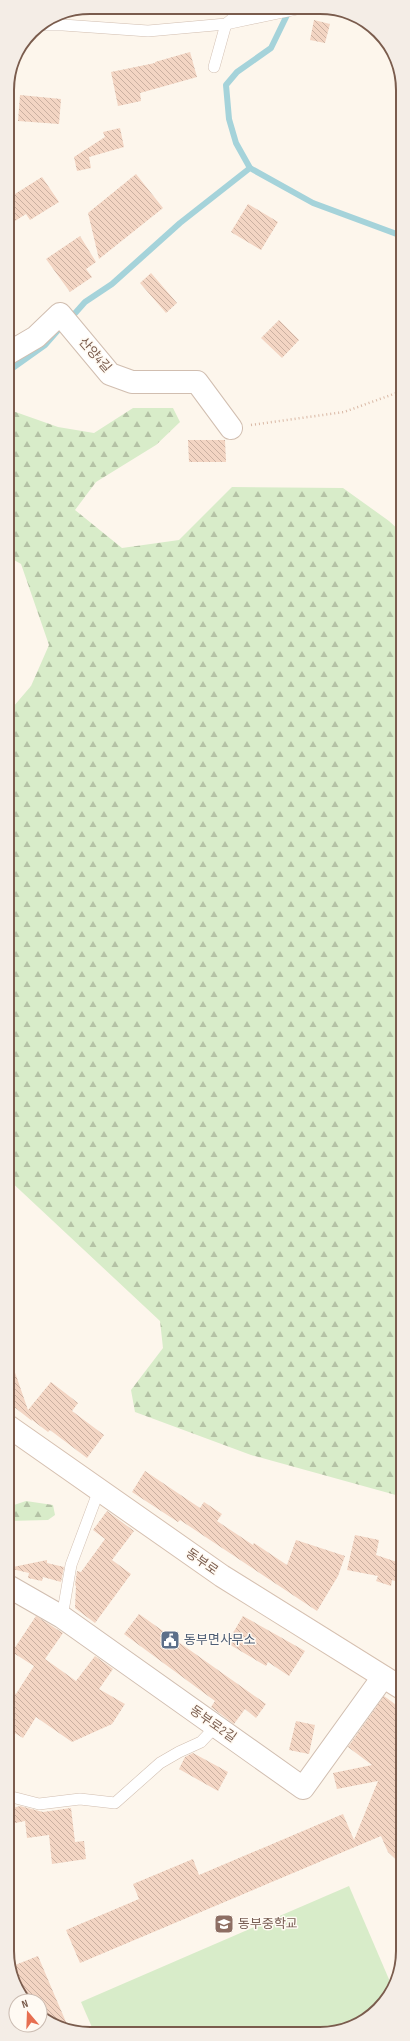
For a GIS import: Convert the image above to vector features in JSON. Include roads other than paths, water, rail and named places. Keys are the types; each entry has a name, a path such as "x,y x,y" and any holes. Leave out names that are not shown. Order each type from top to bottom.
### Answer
{"street":[{"name":"산양4길","path":"14,350 36,337 60,314 110,374 132,382 196,382 231,428"},
{"name":"동부로","path":"14,1430 244,1590 396,1685"},
{"name":"동부로2길","path":"14,1589 62,1617 303,1788 383,1677"}],"lane":[{"path":"214,67 226,24 238,14"},
{"path":"51,25 63,24 148,32 226,24 273,14"},
{"path":"62,1617 71,1565 99,1490"},
{"path":"14,1798 39,1804 80,1799 115,1803 160,1763 201,1742 216,1726"}],"waterway":[{"path":"250,168 236,143 229,119 226,85 237,72 271,48 288,14"},
{"path":"69,320 85,302 112,284 180,223 250,168 313,203 396,234"},
{"path":"14,367 45,345 59,329"}],"place":[{"name":"동부면사무소","path":"170,1640"},
{"name":"동부중학교","path":"224,1924"}]}
